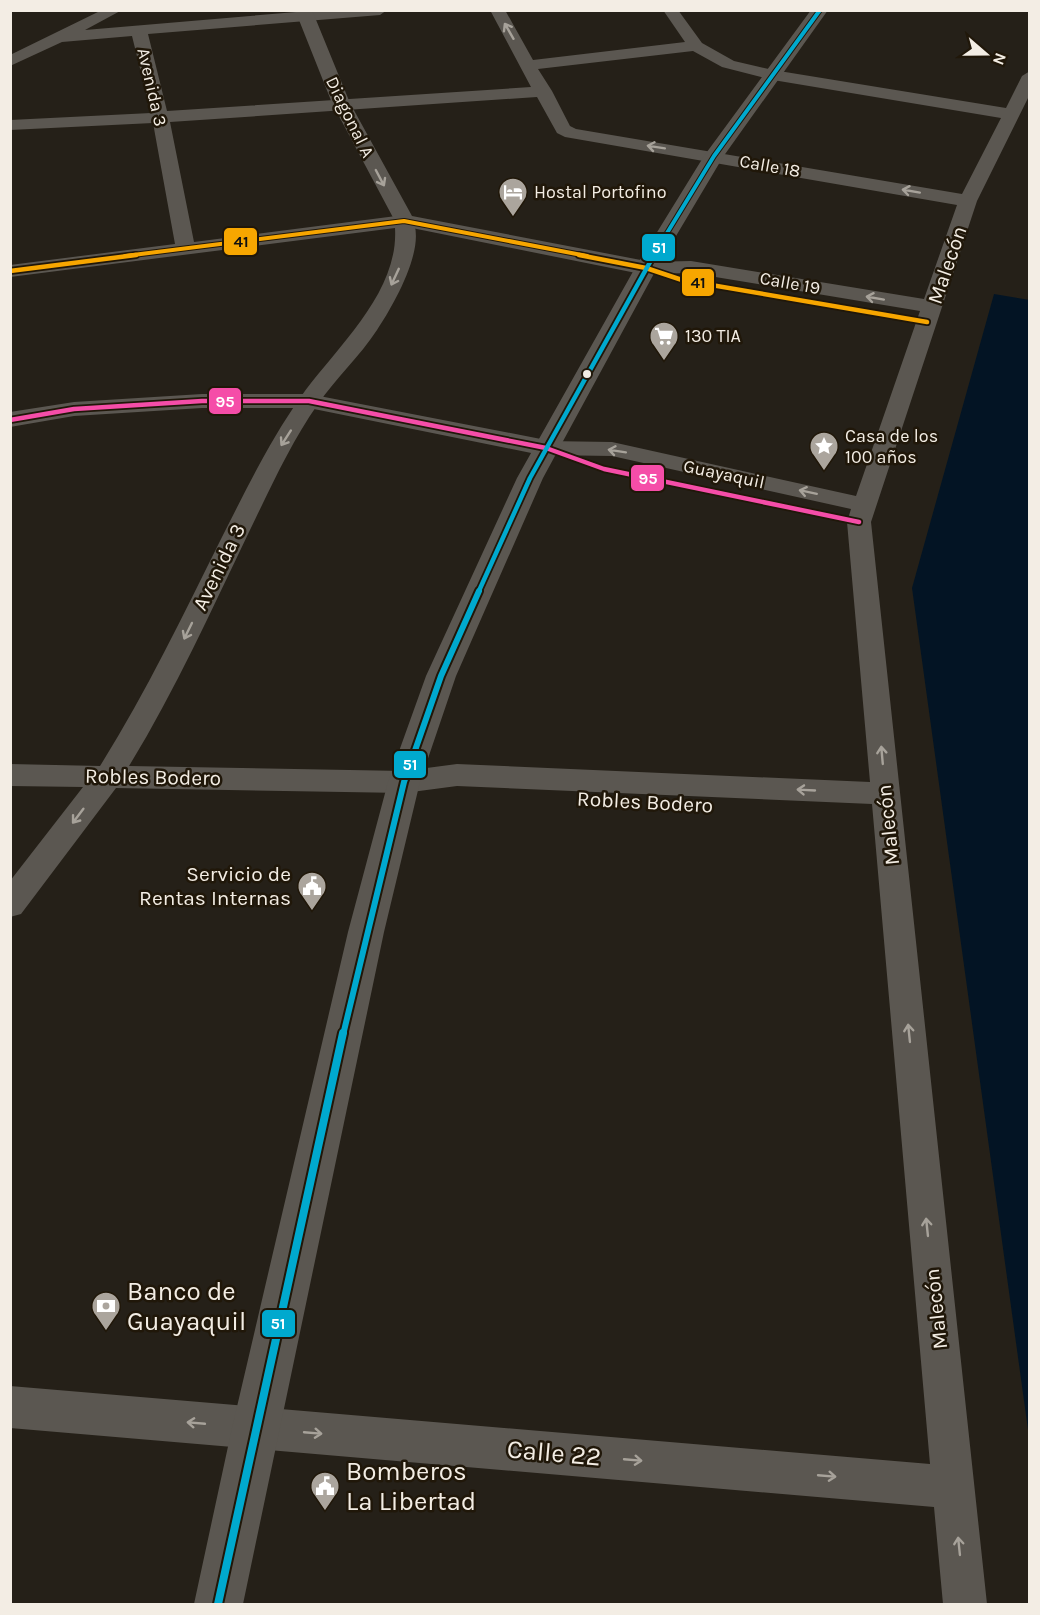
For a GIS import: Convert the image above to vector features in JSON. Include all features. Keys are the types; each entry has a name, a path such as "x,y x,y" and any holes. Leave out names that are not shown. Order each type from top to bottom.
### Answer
{"main road":[{"path":"218,1605 255,1428 366,932 404,782 441,676 546,448 636,266 820,10"},
{"name":"Diagonal A","path":"304,14 341,103 404,221"},
{"name":"Calle 19","path":"404,221 636,266"},
{"name":"Guayaquil","path":"10,420 74,409 202,401 309,401 546,448"}],"street":[{"path":"10,61 115,10"},
{"path":"63,37 304,14 380,10"},
{"path":"10,125 43,125 341,103 543,92 497,10"},
{"path":"670,10 696,46 728,64 773,75 1010,114"},
{"name":"Avenida 3","path":"139,31 160,116 186,249"},
{"path":"529,65 696,46"},
{"name":"Malecón","path":"965,1605 886,804 862,513 968,201 1029,75"},
{"name":"Calle 18","path":"543,92 563,129 571,133 968,201"},
{"name":"Avenida 3","path":"10,905 109,775 147,714 276,453 309,401 368,328 397,275 406,248 404,221"},
{"name":"Calle 19","path":"10,271 404,221"},
{"name":"Calle 19","path":"636,266 682,280 930,314"},
{"name":"Guayaquil","path":"546,448 604,468 862,513"},
{"name":"Robles Bodero","path":"10,775 404,782 453,792 886,804"},
{"name":"Calle 22","path":"10,1407 954,1487"}],"water":[{"path":"994,294 1030,300 1029,1437 912,588"}],"transit line":[{"name":"51","path":"218,1604 366,932 404,782 441,676 530,478 646,268 714,156 820,10"},
{"name":"41","path":"10,271 404,221 646,268 682,280 927,322"},
{"name":"95","path":"10,420 74,409 202,401 309,401 546,448 604,469 859,522"}],"place":[{"name":"Hostal Portofino","path":"513,218"},
{"name":"130 TIA","path":"664,362"},
{"name":"Casa de los 100 años","path":"824,472"},
{"name":"Servicio de Rentas Internas","path":"312,912"},
{"name":"Banco de Guayaquil","path":"106,1332"},
{"name":"Bomberos La Libertad","path":"325,1512"}]}
